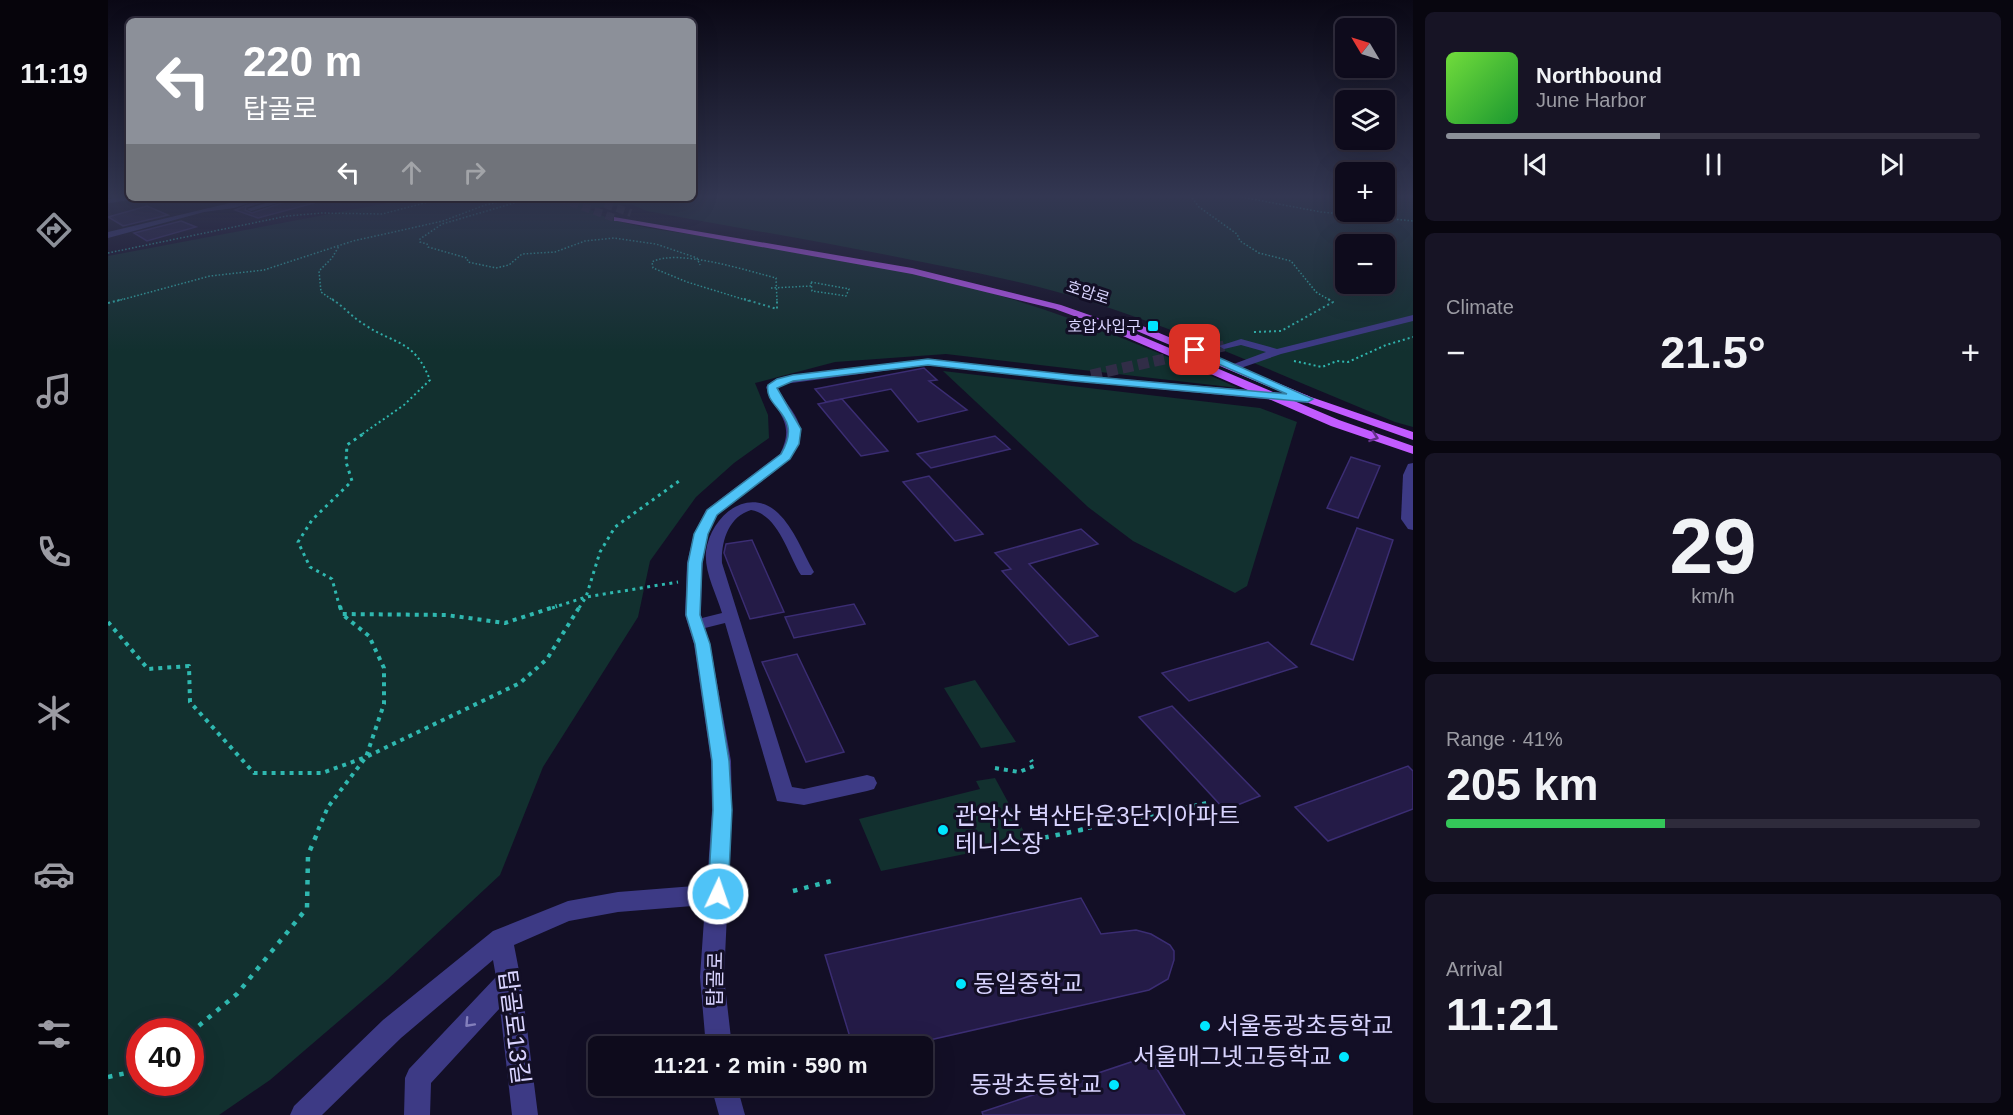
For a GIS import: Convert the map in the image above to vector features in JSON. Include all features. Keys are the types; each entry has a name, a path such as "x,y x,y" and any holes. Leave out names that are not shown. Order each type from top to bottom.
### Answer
{"main road":[{"path":"776,247 912,271 1058,307 1097,321 1335,423 1413,450"},
{"name":"호암로","path":"818,247 992,282 1102,314 1308,399 1413,436"}],"street":[{"path":"1235,367 1277,352 1413,318"},
{"path":"1224,346 1241,342 1277,352"},
{"name":"탑골로","path":"718,1036 712,977 722,810 721,761 702,644 693,615 695,563 701,534 711,513 785,456 793,444 795,429 774,395 772,387 780,381 928,362 1073,378 1308,399"},
{"path":"1073,378 1091,375"},
{"path":"1413,467 1410,475 1408,519 1413,526"},
{"path":"806,572 774,517 763,507 749,505 738,508 727,517 715,539 713,562 784,795 804,796 867,783"},
{"path":"696,624 731,616"},
{"path":"303,1115 392,1029 501,939 568,911 618,902 718,894"},
{"name":"탑골로13길","path":"501,939 509,981 525,1115"},
{"path":"417,1115 418,1078 509,981"},
{"path":"727,1096 732,1115"}],"path":[{"path":"108,253 137,247"},
{"path":"108,303 210,276 264,270 336,247"},
{"path":"204,1021 237,994 307,908 308,855 328,807 366,758 384,705 384,668 369,636 342,614 332,579 310,567 298,542 312,520 352,482 346,462 347,445 404,405 430,380 424,365 403,344 364,325 346,308 321,292 319,271 332,258 338,247"},
{"path":"431,247 467,258 468,262 496,268 509,265 513,258 522,254 551,253 567,247"},
{"path":"670,247 698,259 776,278 777,309 687,282 653,268 652,262 659,258 698,259"},
{"path":"1249,247 1258,253 1291,261 1316,292 1333,302 1281,331 1250,332"},
{"path":"698,259 700,266"},
{"path":"811,282 849,289 846,296 812,291 812,286 811,282"},
{"path":"771,288 812,286"},
{"path":"1277,352 1295,362 1322,368 1336,361 1356,360 1386,345 1413,337"},
{"path":"108,622 148,669 189,666 190,702 254,773 322,773 366,758 520,683 547,659 586,597 600,552 615,527 679,481"},
{"path":"342,614 446,615 505,623 586,597 683,581"},
{"path":"994,768 1018,772 1034,766 1031,760"},
{"path":"1033,840 1211,802"},
{"path":"793,891 831,881"},
{"path":"108,1077 126,1073"}],"green space":[{"path":"155,247 772,247 905,272 998,295 1103,330 1238,388 946,354 835,362 755,383 768,415 769,438 734,463 696,497 650,561 638,617 543,767 500,875 388,979 270,1080 219,1115 108,1115 108,256"},
{"path":"844,247 1335,247 1335,294 1395,294 1395,247 1413,247 1413,427 1395,422 1244,359 1130,315 1053,291"},
{"path":"943,371 1260,408 1297,422 1247,586 1235,593 1133,541 1088,507"},
{"path":"975,680 1016,742 981,748 944,688"},
{"name":"관악산 벽산타운3단지아파트 테니스장","path":"995,778 1029,841 881,871 859,819 980,789 976,781"}],"building":[{"path":"924,368 937,380 929,381 967,410 918,422 891,389 826,402 815,389"},
{"path":"842,399 888,451 861,456 818,404"},
{"path":"995,436 1010,449 931,468 917,454"},
{"path":"1351,457 1380,466 1358,518 1327,508"},
{"path":"929,476 983,534 955,541 903,482"},
{"path":"1357,528 1393,540 1353,660 1311,644"},
{"path":"1081,529 1098,544 1029,564 1098,636 1069,645 1002,571 1011,569 995,553"},
{"path":"752,540 784,612 750,619 724,553 726,544"},
{"path":"854,604 865,624 794,638 785,617"},
{"path":"1268,642 1297,667 1189,701 1162,673"},
{"path":"797,654 844,752 806,762 762,662"},
{"path":"1172,706 1260,796 1225,810 1139,717"},
{"path":"1408,766 1413,771 1413,809 1328,841 1295,807"},
{"name":"동일중학교","path":"1081,898 1101,934 1136,930 1151,934 1170,945 1174,951 1174,960 1168,979 1149,990 933,1039 933,1036 850,1036 825,955"},
{"name":"동광초등학교","path":"1149,1056 1185,1115 983,1115 982,1112"}],"tunnel":[{"path":"1091,375 1224,346"}],"place":[{"name":"호압사입구","path":"1153,326"},
{"name":"관악산 벽산타운3단지아파트 테니스장","path":"943,830"},
{"name":"동일중학교","path":"961,984"},
{"name":"서울동광초등학교","path":"1205,1026"},
{"name":"서울매그넷고등학교","path":"1344,1057"},
{"name":"동광초등학교","path":"1114,1085"}],"route":[{"path":"718,894 722,810 721,761 713,723 702,644 693,615 695,563 701,534 711,513 785,456 793,444 795,429 774,395 772,387 780,381 793,378 928,362 1073,378 1308,399 1195,350"}]}
